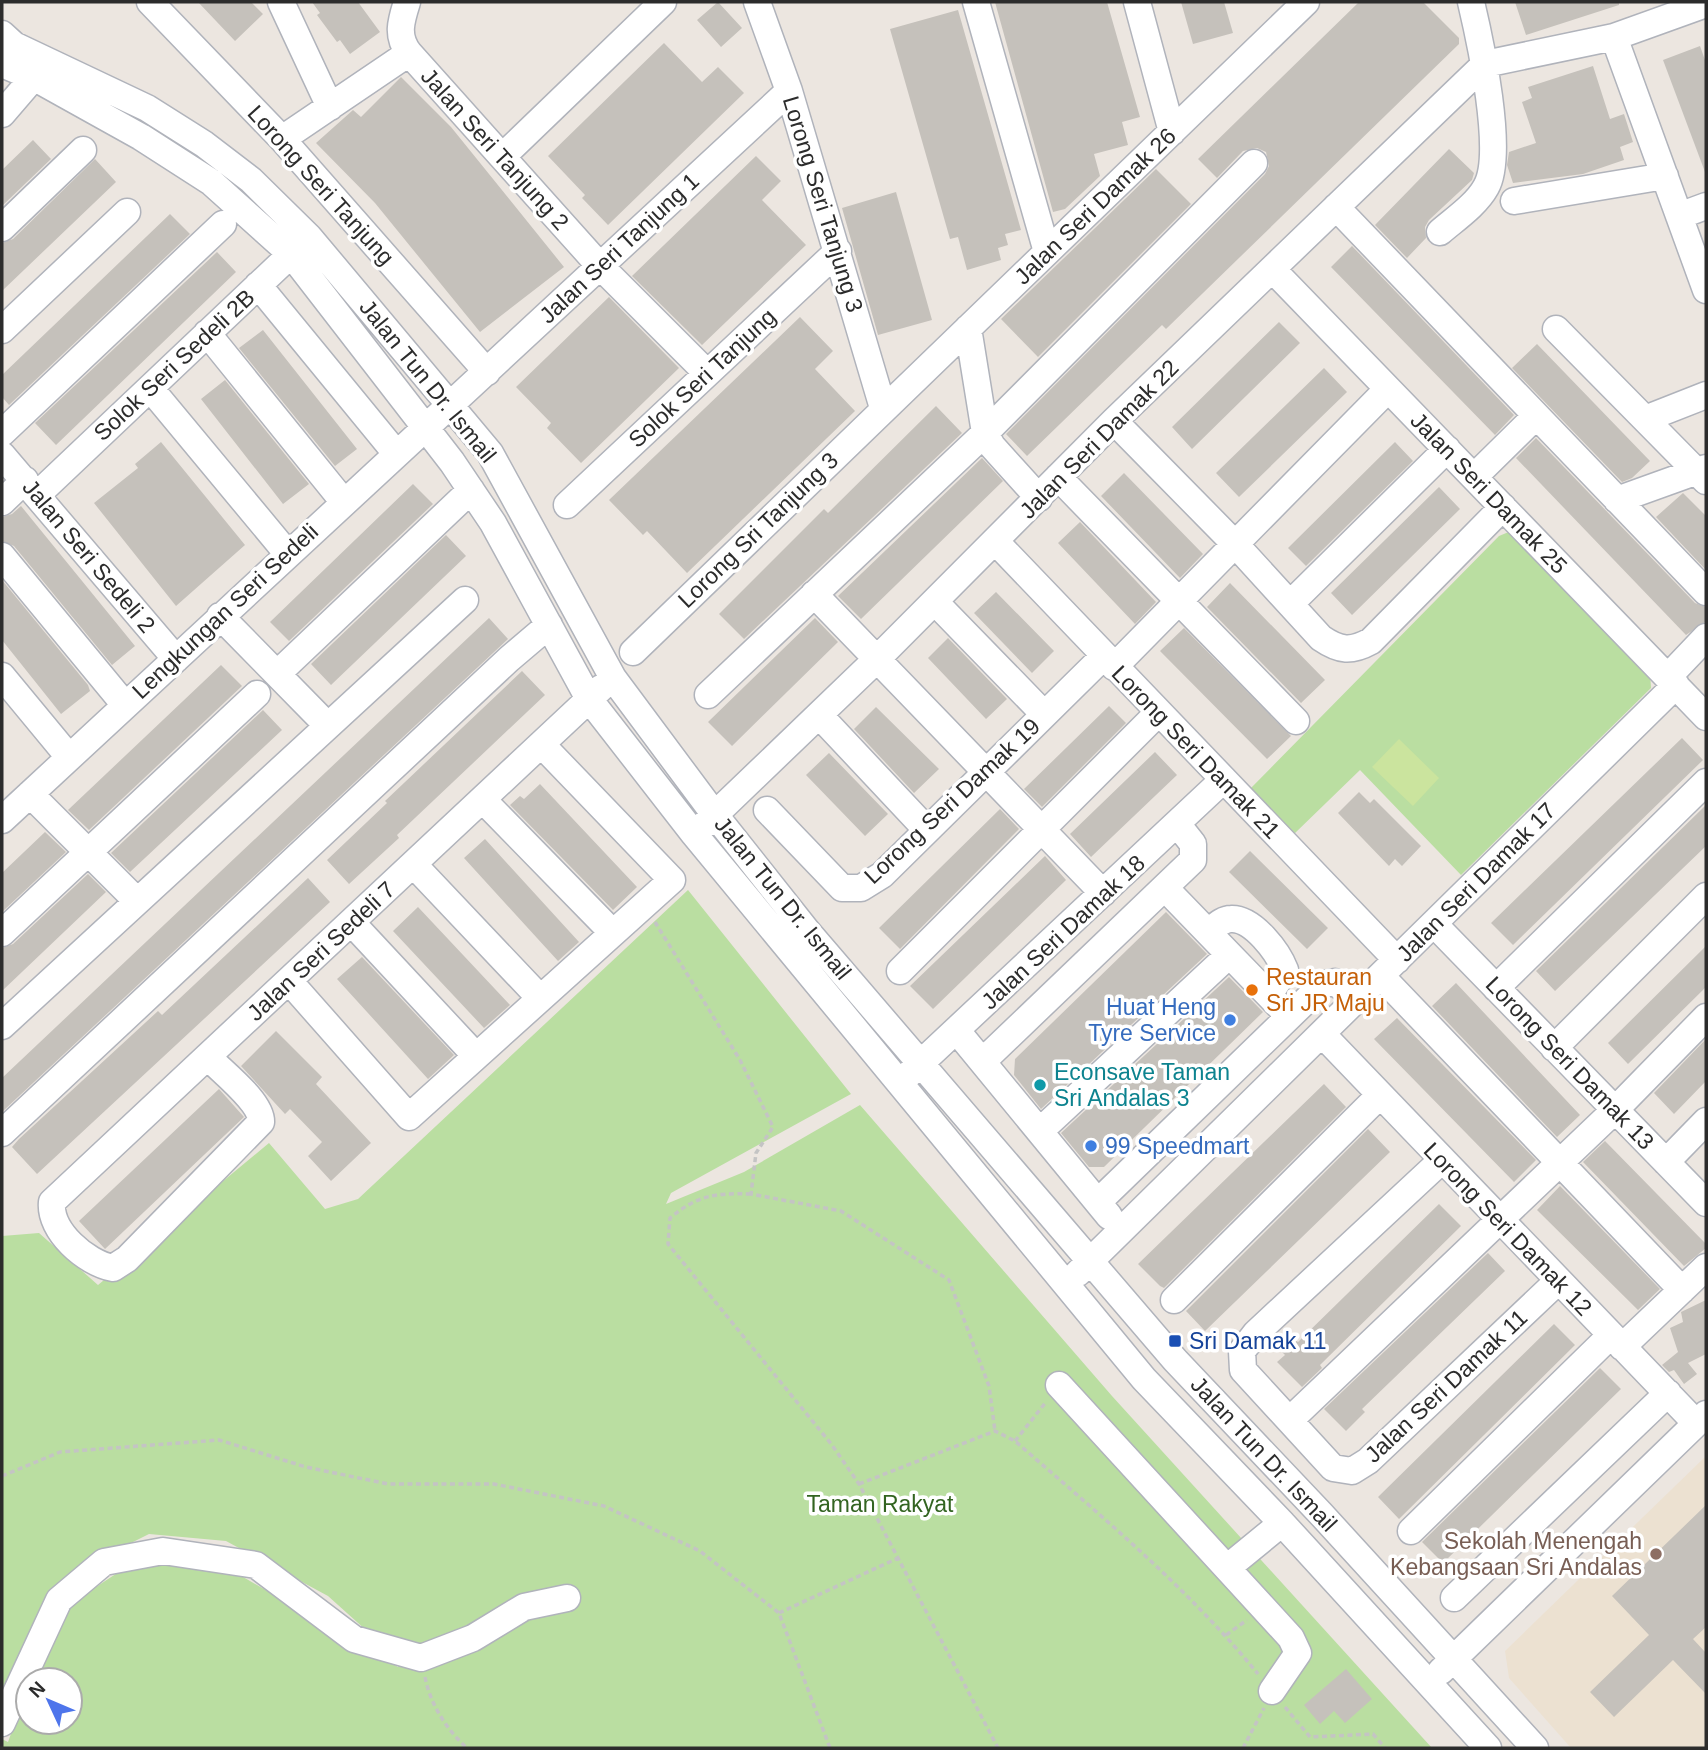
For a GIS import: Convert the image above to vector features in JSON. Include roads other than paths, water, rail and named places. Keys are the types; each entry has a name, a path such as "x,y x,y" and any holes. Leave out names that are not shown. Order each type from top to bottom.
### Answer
{"street":[{"name":"Lorong Seri Tanjung","path":"150,2 282,139 487,372"},
{"path":"281,2 330,107"},
{"path":"407,2 400,24 402,44 410,53"},
{"path":"503,156 663,2"},
{"name":"Lorong Seri Tanjung 3","path":"757,2 789,91 883,408"},
{"path":"976,2 1047,252"},
{"path":"1137,2 1172,132"},
{"name":"Jalan Seri Damak 26","path":"883,408 1306,2"},
{"path":"1440,232 1486,188 1492,171 1485,64 1471,2"},
{"path":"1485,64 1614,37 1706,4"},
{"path":"2,34 41,69"},
{"path":"1614,37 1706,290"},
{"name":"Jalan Seri Tanjung 2","path":"282,139 410,53 599,265 707,373"},
{"path":"2,64 41,69"},
{"name":"Jalan Seri Damak 22","path":"694,834 935,602 1114,421 1485,64"},
{"path":"2,114 41,69"},
{"name":"Jalan Tun Dr. Ismail","path":"41,69 147,108 204,144 251,180 300,245 493,523 589,699 694,834 1144,1378 1430,1682 1488,1748"},
{"name":"Jalan Seri Tanjung 1","path":"449,404 487,372 789,91"},
{"path":"2,228 83,150"},
{"path":"708,695 985,433 1254,163"},
{"path":"1514,201 1665,176"},
{"path":"1679,216 1706,206"},
{"path":"1336,207 1706,592"},
{"path":"2,330 127,212"},
{"path":"2,433 223,224"},
{"name":"Jalan Tun Dr. Ismail","path":"300,245 449,404 497,465 613,678 715,815 920,1063 1175,1360 1535,1748"},
{"name":"Solok Seri Sedeli 2B","path":"2,502 32,487 150,388 300,245"},
{"name":"Solok Seri Tanjung","path":"567,505 838,251"},
{"name":"Jalan Seri Damak 25","path":"1272,269 1706,717"},
{"path":"258,285 395,452"},
{"path":"968,328 985,433 992,446 1039,498"},
{"path":"1556,329 1703,474 1617,500"},
{"path":"207,333 343,500"},
{"path":"150,388 287,553"},
{"name":"Lorong Seri Damak 19","path":"767,810 842,888 861,888 882,875 1044,714 1180,601 1388,389"},
{"path":"1645,419 1706,395"},
{"name":"Lengkungan Seri Sedeli","path":"2,820 449,404"},
{"name":"Lorong Sri Tanjung 3","path":"633,652 883,408"},
{"path":"1474,477 1536,416"},
{"path":"1114,421 1236,545 1321,638 1336,648 1354,650 1371,641 1503,507"},
{"path":"1290,604 1447,449"},
{"name":"Jalan Seri Sedeli 2","path":"2,455 176,659"},
{"path":"1058,477 1296,721"},
{"path":"277,674 471,490"},
{"name":"Lorong Seri Damak 21","path":"996,542 1223,780 1558,1164 1682,1290"},
{"path":"2,556 125,705"},
{"path":"814,594 1103,893"},
{"path":"2,1026 465,600"},
{"path":"935,602 1044,714"},
{"path":"220,616 328,726"},
{"path":"2,1133 509,659 549,625"},
{"name":"Jalan Seri Damak 17","path":"1066,1285 1434,924 1672,681 1706,637"},
{"path":"2,676 69,757"},
{"name":"Jalan Seri Sedeli 7","path":"208,1057 254,1103 261,1114 261,1122 127,1259 113,1268 100,1266 83,1255 53,1220 52,1202 613,678"},
{"path":"2,933 257,694"},
{"path":"900,971 1043,831 1159,712"},
{"path":"819,715 927,830"},
{"path":"289,981 409,1117 672,880 542,745"},
{"name":"Jalan Seri Damak 18","path":"901,1082 1223,780"},
{"path":"1496,988 1706,782"},
{"path":"30,794 136,900"},
{"path":"483,800 613,933"},
{"path":"983,1061 1193,860 1193,844 1178,825"},
{"path":"414,865 540,999"},
{"path":"1165,888 1288,1015"},
{"path":"1554,1048 1706,896"},
{"path":"1208,932 1223,921 1234,919 1248,925 1264,939 1285,970 1269,995"},
{"path":"352,923 476,1056"},
{"name":"Lorong Seri Damak 13","path":"1434,924 1706,1203"},
{"path":"1040,1131 1229,955"},
{"path":"1098,1202 1288,1015 1329,982 1335,982 1357,999"},
{"path":"1290,1420 1615,1110 1706,1017"},
{"path":"957,1031 1121,1232"},
{"name":"Lorong Seri Damak 12","path":"1322,1034 1616,1342 1668,1393 1701,1419"},
{"path":"1174,1300 1380,1095"},
{"path":"1665,1162 1706,1121"},
{"name":"Jalan Seri Damak 11","path":"1442,1160 1256,1333 1242,1350 1243,1370 1333,1468 1352,1471 1368,1461 1558,1280"},
{"path":"1411,1531 1616,1342 1682,1290 1706,1267"},
{"path":"1059,1385 1291,1638 1298,1653 1293,1665 1272,1691"},
{"path":"1454,1598 1668,1393"},
{"path":"1430,1682 1701,1419"},
{"path":"1559,1499 1586,1531"},
{"path":"1227,1568 1282,1523"},
{"path":"2,1723 59,1600 104,1562 163,1551 256,1565 354,1639 421,1658 473,1639 524,1607 567,1598"}],"place":[{"name":"Restauran Sri JR Maju","path":"1252,990"},
{"name":"Huat Heng Tyre Service","path":"1230,1020"},
{"name":"Econsave Taman Sri Andalas 3","path":"1040,1085"},
{"name":"99 Speedmart","path":"1091,1146"},
{"name":"Sri Damak 11","path":"1175,1341"},
{"name":"Sekolah Menengah Kebangsaan Sri Andalas","path":"1656,1554"}],"park label":[{"name":"Taman Rakyat","path":"880,1504"}]}
